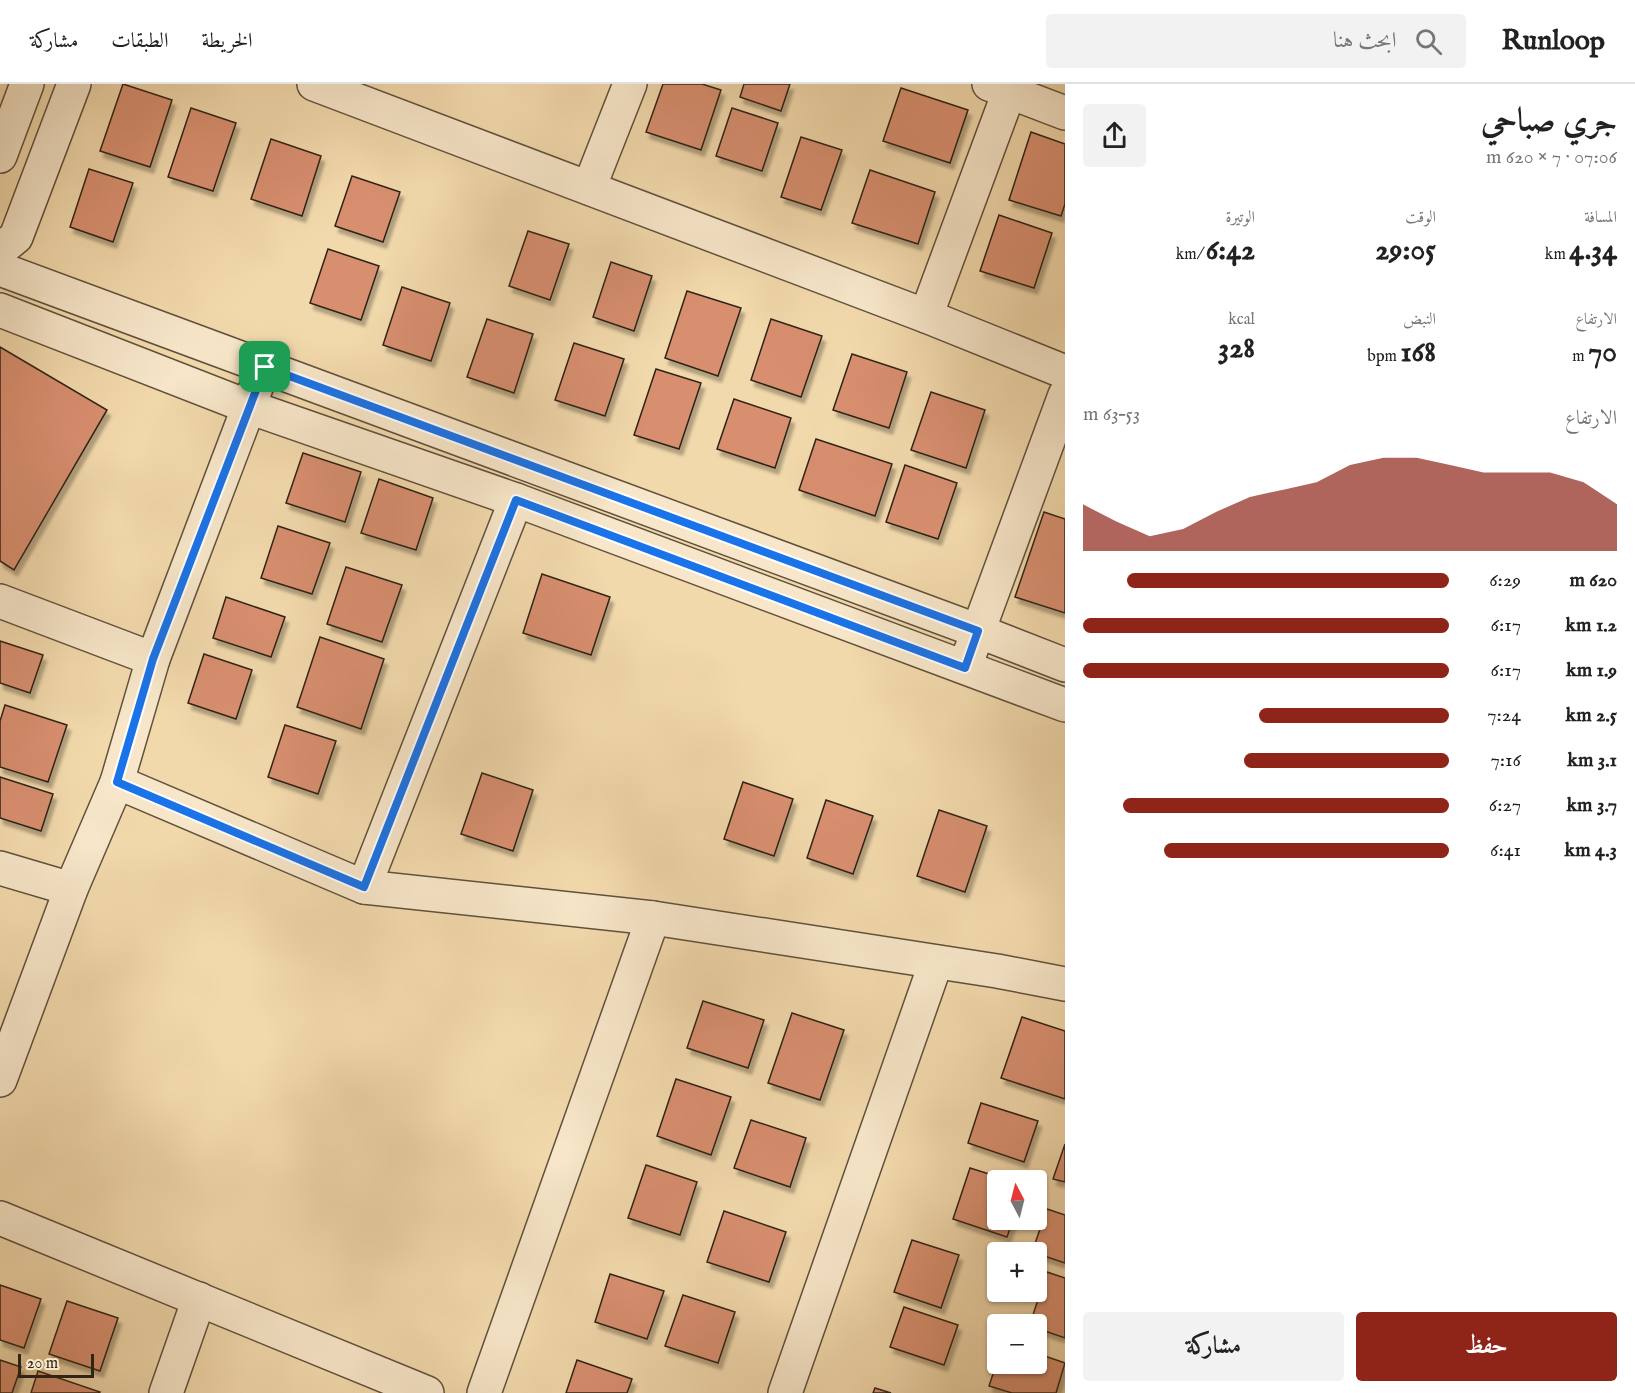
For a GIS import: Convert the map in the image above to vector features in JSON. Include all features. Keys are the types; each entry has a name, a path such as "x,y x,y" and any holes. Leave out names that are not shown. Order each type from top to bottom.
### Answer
{"street":[{"path":"0,156 27,84"},
{"path":"0,250 16,237 74,84"},
{"path":"314,84 354,91 589,188 926,316 1065,372"},
{"path":"589,188 630,84"},
{"path":"926,316 1003,86 1065,113"},
{"path":"0,269 1065,665"},
{"path":"0,310 249,407 516,500 1065,705"},
{"path":"0,1080 71,889 117,782 153,659 265,367"},
{"path":"965,668 1065,395"},
{"path":"364,887 516,500"},
{"path":"0,601 153,659"},
{"path":"117,782 364,887 653,918 997,971 1065,984"},
{"path":"0,868 71,889"},
{"path":"484,1393 653,918"},
{"path":"785,1393 936,962"},
{"path":"0,1218 428,1393"},
{"path":"166,1393 199,1299"}],"building":[{"path":"123,84 172,100 150,167 100,151"},
{"path":"663,84 702,84 721,90 701,150 646,132"},
{"path":"744,84 790,84 781,111 740,97"},
{"path":"901,88 968,110 950,163 883,141"},
{"path":"191,108 236,123 213,191 168,177"},
{"path":"732,108 778,123 762,171 716,156"},
{"path":"1031,132 1065,144 1065,204 1061,216 1009,200"},
{"path":"801,137 842,150 821,210 781,197"},
{"path":"271,139 321,156 302,216 251,199"},
{"path":"89,169 133,183 113,242 70,227"},
{"path":"870,170 935,192 918,244 852,223"},
{"path":"352,176 400,192 383,242 335,226"},
{"path":"999,215 1052,233 1034,288 980,271"},
{"path":"528,231 569,244 550,300 509,286"},
{"path":"328,249 379,266 361,320 310,303"},
{"path":"611,262 652,276 634,331 593,317"},
{"path":"402,287 450,303 431,361 383,345"},
{"path":"687,291 741,308 718,376 665,358"},
{"path":"487,319 533,334 514,393 467,377"},
{"path":"771,319 822,336 801,397 751,380"},
{"path":"574,343 624,359 605,416 555,400"},
{"path":"0,347 107,410 14,570 0,561"},
{"path":"852,354 907,372 889,428 833,410"},
{"path":"656,369 701,383 679,449 634,435"},
{"path":"931,392 985,410 966,468 911,450"},
{"path":"734,399 791,418 775,468 717,449"},
{"path":"816,439 892,464 875,516 799,490"},
{"path":"303,453 361,472 345,522 286,503"},
{"path":"905,465 957,483 938,539 886,522"},
{"path":"379,479 433,498 416,550 361,533"},
{"path":"1044,512 1065,519 1065,613 1015,597"},
{"path":"278,526 330,543 312,594 261,578"},
{"path":"346,567 402,585 382,642 327,624"},
{"path":"542,574 610,597 591,655 523,633"},
{"path":"226,597 285,617 271,657 213,638"},
{"path":"320,637 384,659 361,729 297,707"},
{"path":"0,641 43,655 30,693 0,683"},
{"path":"204,654 252,670 236,719 188,703"},
{"path":"5,705 67,725 48,782 0,767 0,721"},
{"path":"285,725 336,741 318,794 268,777"},
{"path":"482,773 533,790 513,851 461,834"},
{"path":"0,777 53,794 41,831 0,818"},
{"path":"743,782 793,799 774,856 724,839"},
{"path":"826,800 873,816 853,874 807,858"},
{"path":"939,810 987,826 965,892 917,876"},
{"path":"703,1001 764,1020 748,1068 687,1048"},
{"path":"792,1013 844,1030 820,1100 768,1083"},
{"path":"1022,1017 1065,1031 1065,1099 1001,1078"},
{"path":"676,1079 731,1097 711,1155 657,1136"},
{"path":"981,1103 1038,1121 1024,1162 968,1143"},
{"path":"751,1120 806,1138 790,1187 734,1168"},
{"path":"1065,1144 1065,1182 1053,1179"},
{"path":"646,1165 697,1182 680,1235 628,1218"},
{"path":"970,1168 987,1173 987,1230 1009,1230 1007,1237 953,1219"},
{"path":"1047,1209 1065,1215 1065,1263 1047,1257 1047,1242 1035,1242 1040,1230 1047,1230"},
{"path":"724,1211 786,1232 769,1282 707,1262"},
{"path":"912,1240 959,1255 941,1308 894,1292"},
{"path":"1047,1272 1065,1278 1065,1338 1047,1332 1047,1314 1033,1314 1037,1302 1047,1302"},
{"path":"610,1274 664,1291 647,1339 595,1322"},
{"path":"0,1285 41,1299 24,1348 0,1340"},
{"path":"683,1295 735,1312 718,1363 665,1346"},
{"path":"67,1301 118,1318 100,1371 49,1354"},
{"path":"904,1307 958,1325 944,1365 890,1347"},
{"path":"1047,1357 1065,1363 1056,1393 1012,1393 989,1386 993,1374 1047,1374"},
{"path":"0,1360 21,1367 12,1393 0,1393"},
{"path":"577,1360 632,1379 627,1393 566,1393"},
{"path":"38,1371 100,1392 31,1393"},
{"path":"875,1388 891,1393 873,1393"}],"route":[{"path":"265,367 978,631 965,668 516,500 364,887 117,782 153,659 265,367"}]}
